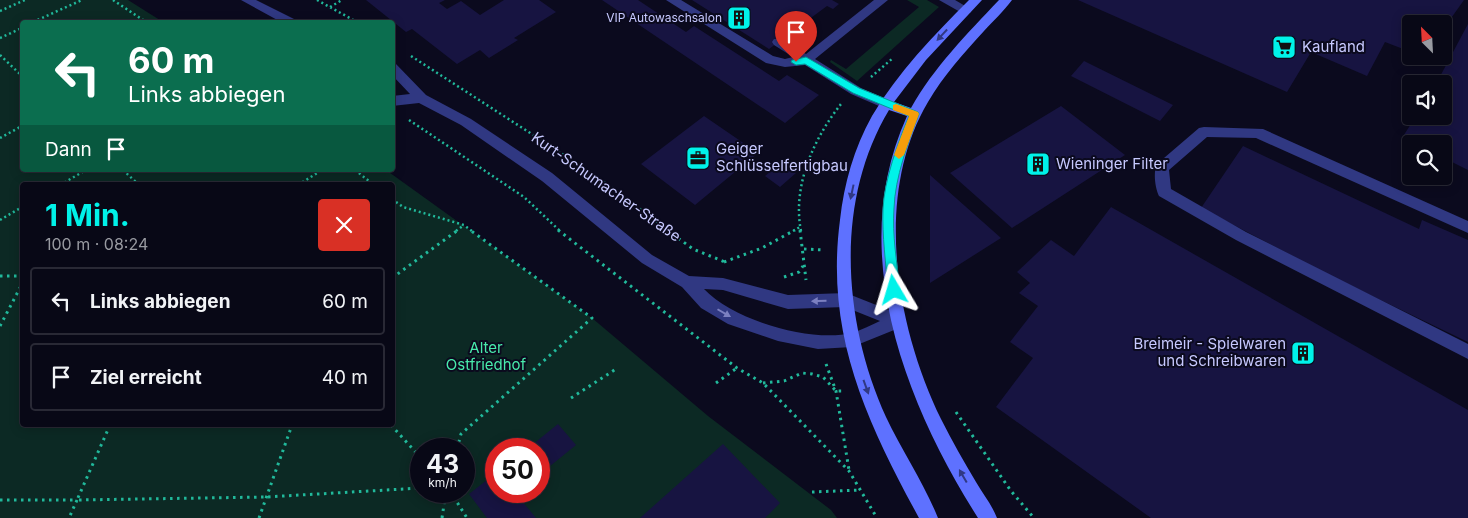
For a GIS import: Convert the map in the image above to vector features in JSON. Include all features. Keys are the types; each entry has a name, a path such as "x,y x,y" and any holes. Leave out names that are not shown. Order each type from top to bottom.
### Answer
{"main road":[{"path":"929,518 872,405 856,358 846,300 844,250 851,197 865,145 886,104 922,56 976,0"},
{"path":"988,518 949,452 916,377 898,321 890,252 888,208 901,146 914,114 945,69 1006,0"},
{"path":"886,104 914,114"}],"street":[{"path":"247,0 286,20"},
{"path":"672,0 770,60 785,64 806,60 878,1"},
{"path":"945,0 966,10"},
{"path":"778,42 856,91 886,104"},
{"name":"Kurt-Schumacher-Straße","path":"395,71 421,98 466,122 547,176 647,259 687,282 707,303 728,315 778,334 818,342 852,340 898,321"},
{"path":"395,101 421,98"},
{"path":"1468,227 1258,133 1204,132 1162,168 1164,192 1241,236 1468,352"},
{"name":"Kurt-Schumacher-Straße","path":"687,282 723,284 788,302 846,300 898,321"}],"path":[{"path":"0,11 25,0"},
{"path":"38,20 82,0"},
{"path":"113,0 143,20"},
{"path":"317,0 353,20"},
{"path":"330,7 342,0"},
{"path":"0,38 20,29"},
{"name":"Kurt-Schumacher-Straße","path":"408,54 589,171 693,249 732,264"},
{"path":"0,55 20,74"},
{"path":"406,119 425,129 524,197 567,238 736,368 763,383 850,471 877,518"},
{"path":"0,138 20,127"},
{"path":"65,182 83,172"},
{"path":"125,172 136,182"},
{"path":"303,182 319,172"},
{"path":"358,172 370,182"},
{"path":"395,201 403,207 464,225 592,318 462,434 461,438"},
{"path":"0,220 20,208"},
{"path":"395,276 464,225"},
{"path":"724,262 762,248 800,227"},
{"path":"781,278 799,272 804,265"},
{"path":"0,276 20,276"},
{"path":"0,326 20,288"},
{"path":"716,383 736,368"},
{"path":"571,398 616,369"},
{"path":"951,404 1011,492 1034,518"},
{"path":"69,518 109,427"},
{"path":"258,518 291,427"},
{"path":"393,427 410,446"},
{"path":"0,500 266,497 410,489"},
{"path":"812,492 861,490"},
{"path":"442,518 444,503"},
{"path":"458,503 467,518"}],"green space":[{"name":"Alter Ostfriedhof","path":"0,0 128,0 160,20 20,20 20,172 389,172 592,318 708,416 831,510 837,518 0,518"},
{"path":"907,0 927,0 939,7 857,81 830,62 831,60 846,69 919,7"}],"building":[{"path":"366,0 445,0 439,3 447,9 461,1 480,15 504,0 539,0 556,12 514,38 518,40 489,58 480,50 457,64 412,29 406,32 395,23 395,20 391,20"},
{"path":"602,0 638,0 686,32 694,26 779,81 787,75 819,95 785,123"},
{"path":"692,0 832,0 839,4 833,9 827,6 769,49"},
{"name":"Kaufland","path":"1078,0 1464,0 1452,17 1452,15 1402,15 1402,49 1385,42 1367,76 1311,52 1287,92"},
{"path":"1468,24 1468,170 1452,162 1452,135 1404,135 1410,125 1452,125 1452,75 1441,75 1446,65 1452,65 1452,54"},
{"path":"1084,61 1173,105 1160,121 1071,76"},
{"name":"Wieninger Filter","path":"1061,106 1125,155 1012,228 950,173"},
{"path":"704,116 758,153 695,205 641,164"},
{"path":"1243,146 1419,229 1422,220 1468,240 1468,342 1335,278 1201,208"},
{"path":"781,163 796,173 780,187 765,176"},
{"path":"930,175 1001,238 930,283"},
{"path":"1111,207 1468,410 1468,518 1151,518 996,407 1033,358 1010,342 1038,306 1019,293 1030,283 1017,272 1051,240 1074,256"},
{"path":"558,424 576,445 550,466 550,438 541,438"},
{"path":"723,444 780,503 765,518 640,518"},
{"path":"485,482 485,503 524,503 536,518 487,518 475,502 475,489"}],"slow traffic":[{"path":"896,108 914,114 899,155"}],"place":[{"name":"VIP Autowaschsalon","path":"739,18"},
{"name":"Kaufland","path":"1284,47"},
{"name":"Geiger Schlüsselfertigbau","path":"698,158"},
{"name":"Wieninger Filter","path":"1038,164"},
{"name":"Breimeir - Spielwaren und Schreibwaren","path":"1303,353"}],"route":[{"path":"796,62 806,60 856,91 914,114 901,146 888,208 894,290"}]}
